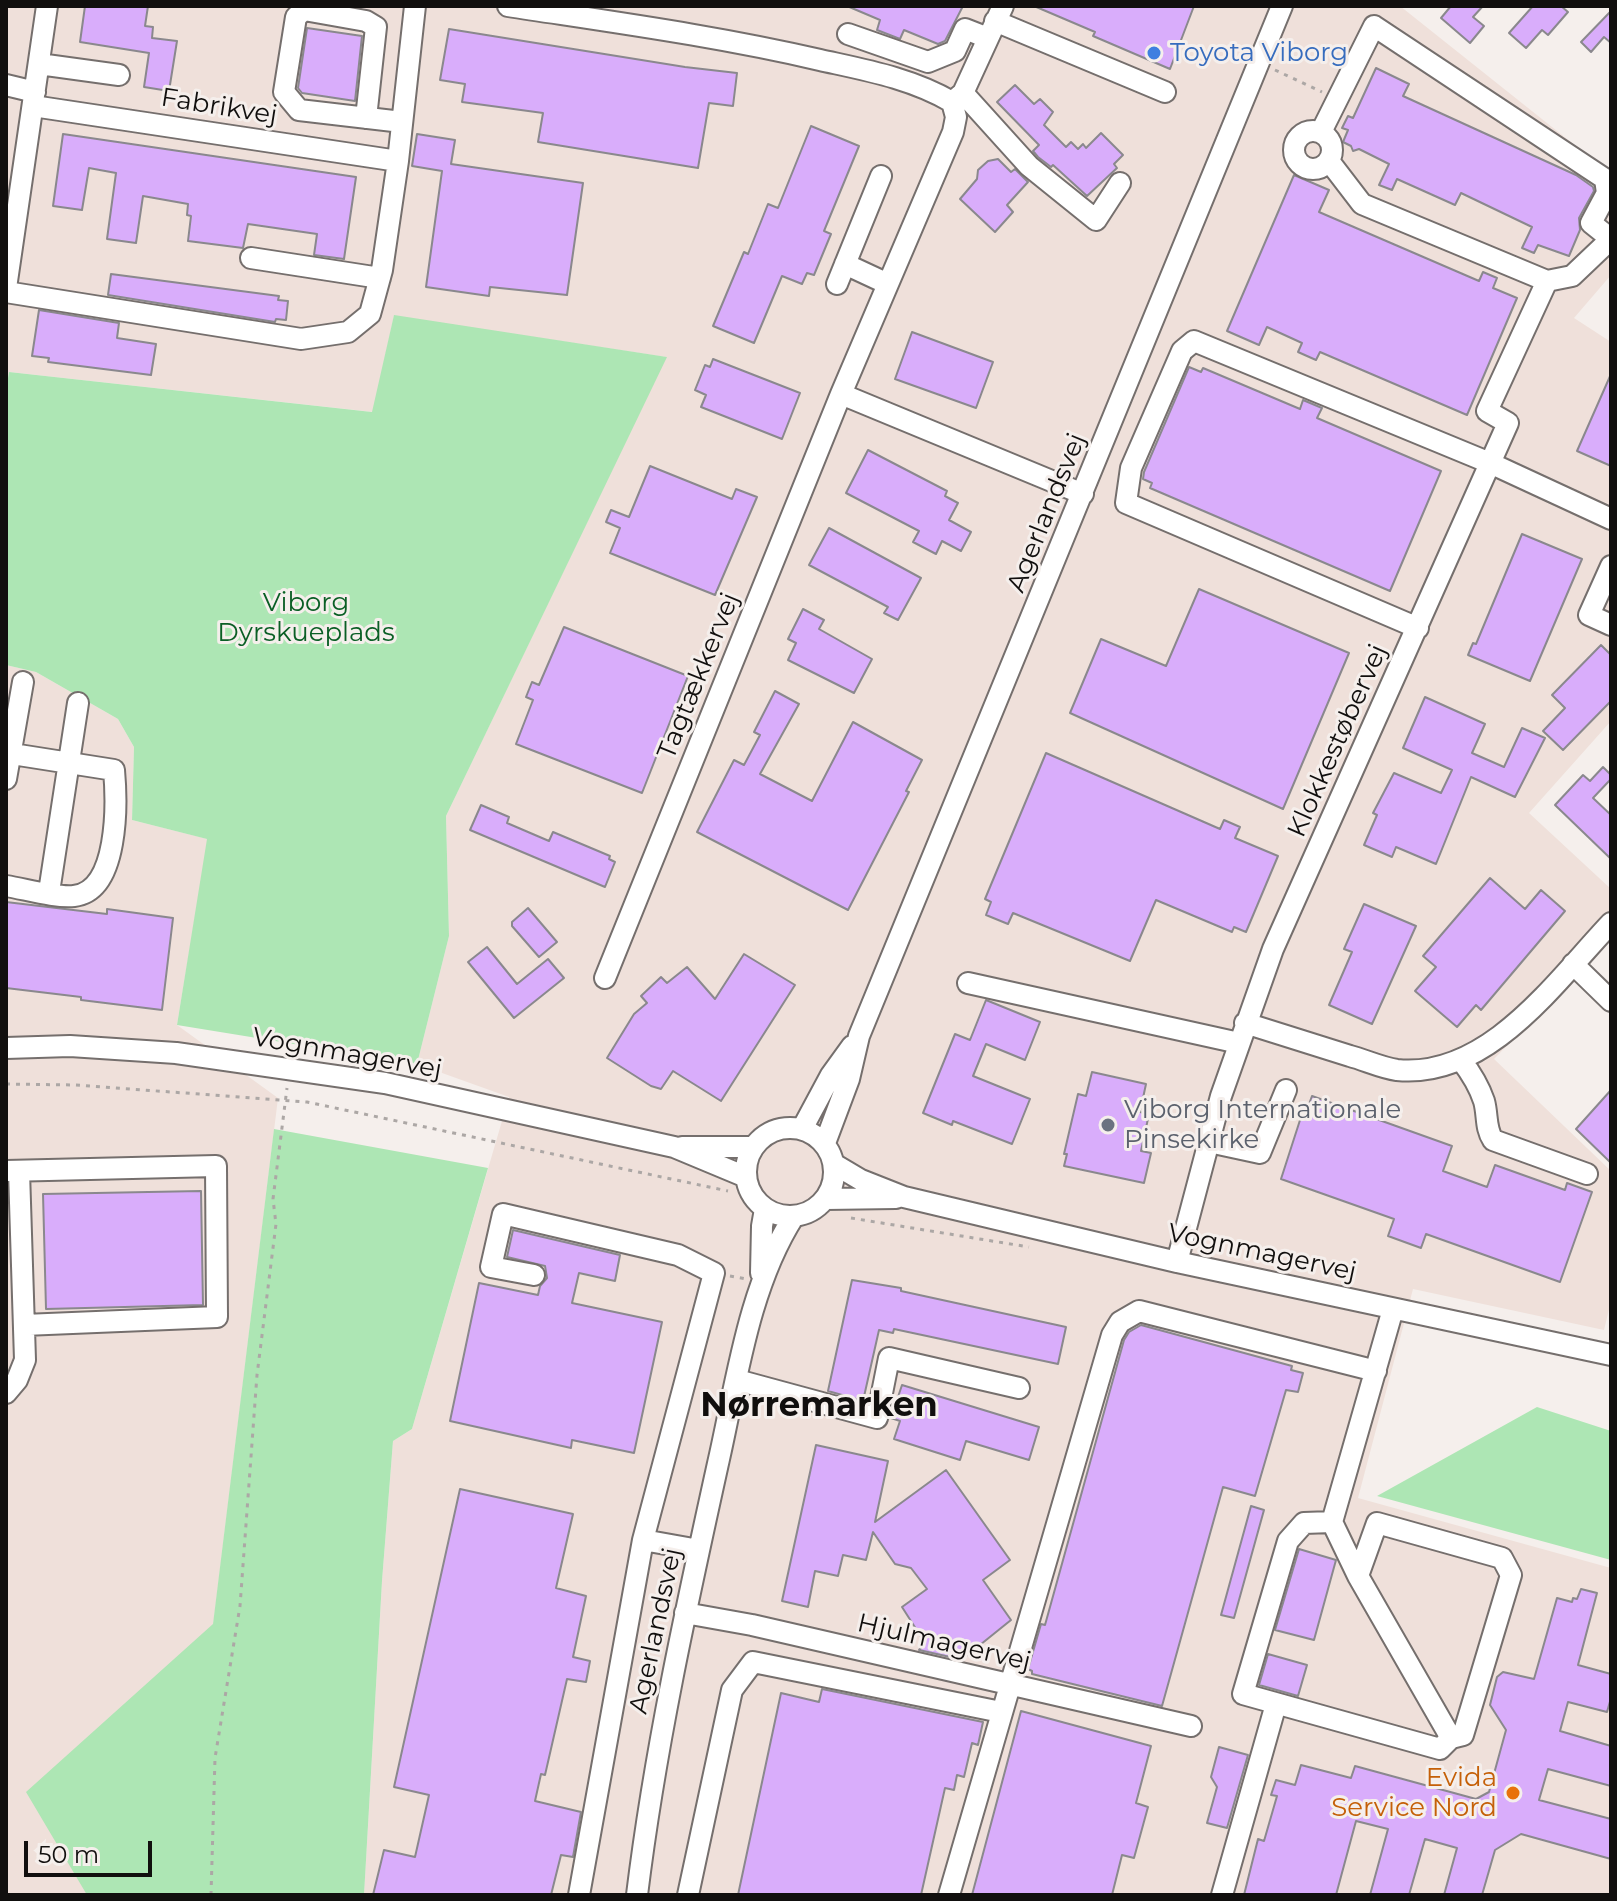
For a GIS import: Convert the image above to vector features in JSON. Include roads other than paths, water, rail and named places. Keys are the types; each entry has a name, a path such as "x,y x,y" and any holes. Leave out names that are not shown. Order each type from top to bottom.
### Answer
{"street":[{"path":"47,6 6,287 301,339 348,332 370,314 381,274 398,161 415,6"},
{"path":"508,6 563,10 741,42 901,79 958,98 1029,166 1096,220 1120,183"},
{"name":"Agerlandsvej","path":"825,1143 849,1079 859,1036 1282,7"},
{"path":"366,118 376,27 366,21 304,10 296,17 284,92 299,110 366,118 402,122"},
{"path":"848,34 928,62 955,51 965,29 995,22 1165,92"},
{"name":"Tagtækkervej","path":"605,978 841,394 953,132 958,98 995,22"},
{"path":"1321,132 1374,26 1605,179 1607,193 1591,223 1611,239 1572,276 1547,281 1362,204 1329,161"},
{"path":"901,79 907,55"},
{"path":"39,64 119,75"},
{"name":"Fabrikvej","path":"6,85 34,99 398,161"},
{"path":"1309,130 1321,132 1327,136 1332,148 1329,161 1319,168 1307,168 1294,155 1295,142 1309,130"},
{"path":"837,284 881,176"},
{"path":"251,258 381,274"},
{"path":"845,264 888,284"},
{"name":"Klokkestøbervej","path":"1177,1262 1242,1033 1273,949 1508,423 1487,411 1547,281"},
{"path":"1418,628 1126,503 1131,468 1182,351 1194,341 1490,463 1611,519"},
{"path":"841,394 1083,494"},
{"path":"1611,566 1589,615 1611,625"},
{"path":"6,779 8,753 23,682"},
{"path":"49,892 78,703"},
{"path":"6,886 74,896 91,891 105,874 117,805 114,770 8,753"},
{"path":"968,983 1242,1033 1394,1069 1425,1071 1461,1060 1489,1046 1523,1017 1611,923"},
{"path":"1573,964 1611,1001"},
{"name":"Agerlandsvej","path":"802,1129 831,1075 859,1036"},
{"name":"Vognmagervej","path":"6,1048 70,1046 176,1053 385,1083 674,1147 746,1177"},
{"path":"1461,1060 1472,1074 1485,1104 1488,1132 1493,1140 1587,1174"},
{"path":"1209,1142 1260,1153 1286,1090"},
{"path":"787,1127 814,1134 825,1143 834,1164 832,1188 826,1199 806,1213 794,1216 779,1215 760,1203 746,1177 753,1147 773,1130 787,1127"},
{"name":"Vognmagervej","path":"674,1147 753,1147"},
{"name":"Vognmagervej","path":"834,1164 861,1180 904,1197 1177,1262 1611,1355"},
{"path":"6,1393 17,1380 25,1360 12,1171 216,1166 217,1317 24,1325"},
{"name":"Vognmagervej","path":"826,1199 904,1197"},
{"name":"Agerlandsvej","path":"760,1203 761,1281"},
{"path":"534,1275 491,1267 503,1214 678,1255 714,1273 643,1540 579,1895"},
{"name":"Agerlandsvej","path":"637,1895 649,1796 685,1613 737,1380 761,1281 794,1216"},
{"path":"1393,1309 1332,1522 1358,1576 1451,1738"},
{"path":"949,1895 1112,1335 1120,1322 1139,1311 1376,1371"},
{"path":"737,1380 877,1418 889,1358 1019,1388"},
{"path":"1332,1522 1304,1523 1288,1541 1243,1694 1440,1749 1451,1738 1463,1735 1511,1575 1502,1558 1377,1523 1358,1576"},
{"path":"643,1540 699,1550"},
{"name":"Hjulmagervej","path":"685,1613 752,1625 1191,1726"},
{"path":"688,1895 732,1690 753,1662 1001,1712"},
{"path":"1222,1895 1276,1704"}],"place":[{"name":"Toyota Viborg","path":"1154,53"},
{"name":"Viborg Internationale Pinsekirke","path":"1108,1125"},
{"name":"Evida Service Nord","path":"1513,1793"}],"district":[{"name":"Nørremarken","path":"819,1406"}],"park label":[{"name":"Viborg Dyrskueplads","path":"306,618"}]}
